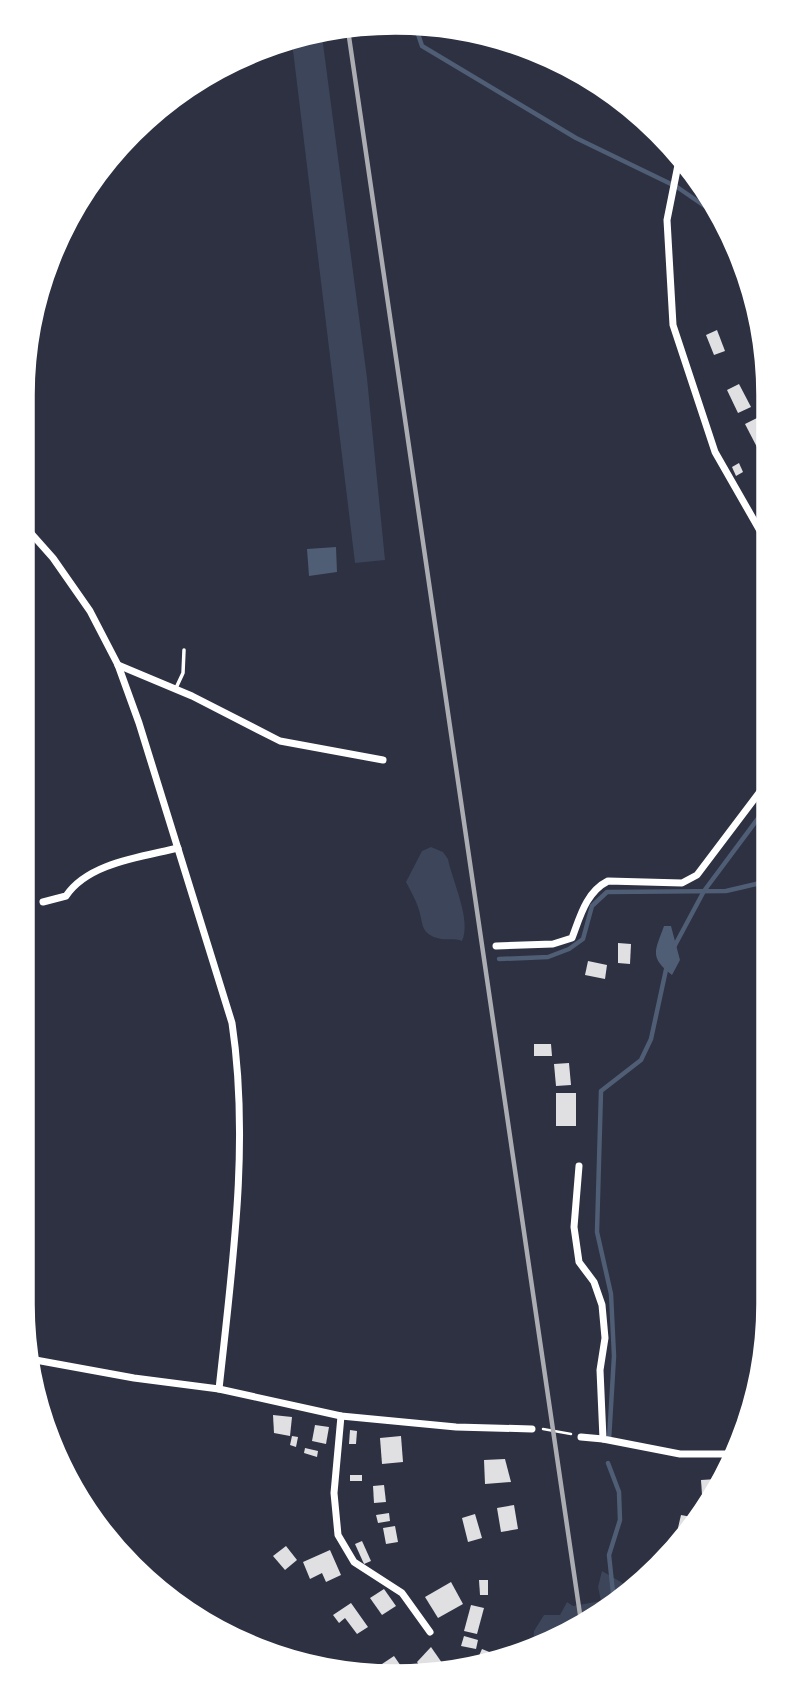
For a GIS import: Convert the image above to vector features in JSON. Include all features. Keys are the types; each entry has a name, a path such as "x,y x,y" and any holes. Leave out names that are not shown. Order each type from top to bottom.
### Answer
{"street":[{"path":"677,168 667,220 673,325 715,452 758,527"},
{"path":"33,536 90,611 118,665 139,723 232,1023 237,1057 239,1182 219,1389"},
{"path":"118,665 176,690 279,741 383,760"},
{"path":"496,946 553,944 572,938 587,901 598,886 608,881 681,883 697,875 758,794"},
{"path":"43,902 66,896 75,882 116,864 178,848"},
{"path":"579,1166 574,1227 579,1262 594,1282 602,1305 605,1338 600,1370 603,1439"},
{"path":"38,1360 134,1378 219,1389 341,1416 456,1427 532,1429"},
{"path":"341,1416 334,1509 342,1544 363,1570 402,1593 430,1632"},
{"path":"580,1437 680,1454 725,1454"}],"lane":[{"path":"176,690 183,673 184,650"}],"path":[{"path":"532,1429 580,1437"}],"shaded area":[{"path":"323,41 367,378 385,560 355,563 293,48"},
{"path":"336,547 337,572 309,576 307,549"},
{"path":"431,847 443,852 448,859 465,923 462,941 441,939 426,931 406,882 422,851"},
{"path":"664,926 671,926 680,960 672,975 660,963 656,953"},
{"path":"602,1571 624,1584 597,1605 577,1617 533,1638 534,1631 544,1615 560,1615 567,1602 573,1606 601,1601 598,1587"}],"building":[{"path":"717,330 725,351 714,355 706,335"},
{"path":"739,384 751,407 738,413 727,390"},
{"path":"758,418 758,449 745,424"},
{"path":"739,463 743,472 736,476 732,467"},
{"path":"618,943 631,944 630,964 618,963"},
{"path":"588,961 607,965 605,979 585,975"},
{"path":"534,1044 551,1044 552,1056 534,1056"},
{"path":"569,1063 571,1085 556,1086 554,1064"},
{"path":"556,1093 576,1093 576,1126 556,1126"},
{"path":"273,1415 292,1417 290,1436 274,1433"},
{"path":"315,1425 329,1427 326,1444 312,1441"},
{"path":"350,1430 357,1431 356,1444 349,1444"},
{"path":"292,1436 298,1437 296,1447 290,1445"},
{"path":"401,1436 403,1462 382,1464 380,1438"},
{"path":"305,1448 318,1451 317,1457 304,1453"},
{"path":"505,1459 511,1482 485,1484 484,1460"},
{"path":"350,1475 362,1475 362,1481 350,1481"},
{"path":"712,1479 702,1496 701,1480"},
{"path":"384,1485 386,1502 374,1503 373,1486"},
{"path":"514,1505 518,1529 501,1532 497,1508"},
{"path":"389,1513 390,1521 378,1523 376,1515"},
{"path":"475,1514 482,1538 468,1542 462,1518"},
{"path":"681,1515 689,1516 679,1528"},
{"path":"395,1526 398,1542 386,1544 383,1528"},
{"path":"362,1541 371,1561 364,1564 355,1544"},
{"path":"286,1546 297,1560 285,1570 273,1556"},
{"path":"330,1550 341,1575 326,1582 322,1573 310,1579 303,1562"},
{"path":"479,1580 488,1580 488,1595 480,1595"},
{"path":"451,1582 463,1604 438,1618 425,1597"},
{"path":"384,1589 396,1606 382,1615 370,1598"},
{"path":"351,1603 368,1627 357,1634 345,1618 339,1623 333,1615"},
{"path":"471,1605 484,1608 477,1634 464,1631"},
{"path":"464,1636 478,1640 476,1649 461,1646"},
{"path":"431,1647 442,1663 419,1665 417,1662"},
{"path":"482,1649 491,1653 489,1653 479,1656"},
{"path":"394,1656 401,1666 396,1666 380,1665"}],"waterway":[{"path":"418,34 422,46 576,138 671,184"},
{"path":"677,187 704,206"},
{"path":"674,947 704,891 758,818"},
{"path":"499,959 548,957 569,949 583,939 592,906 607,892 726,891 758,884"},
{"path":"609,1440 614,1356 611,1294 597,1232 601,1091 641,1060 651,1039 667,965"},
{"path":"608,1463 619,1492 620,1520 609,1555 613,1593"}],"railway":[{"path":"349,36 580,1615"}]}
